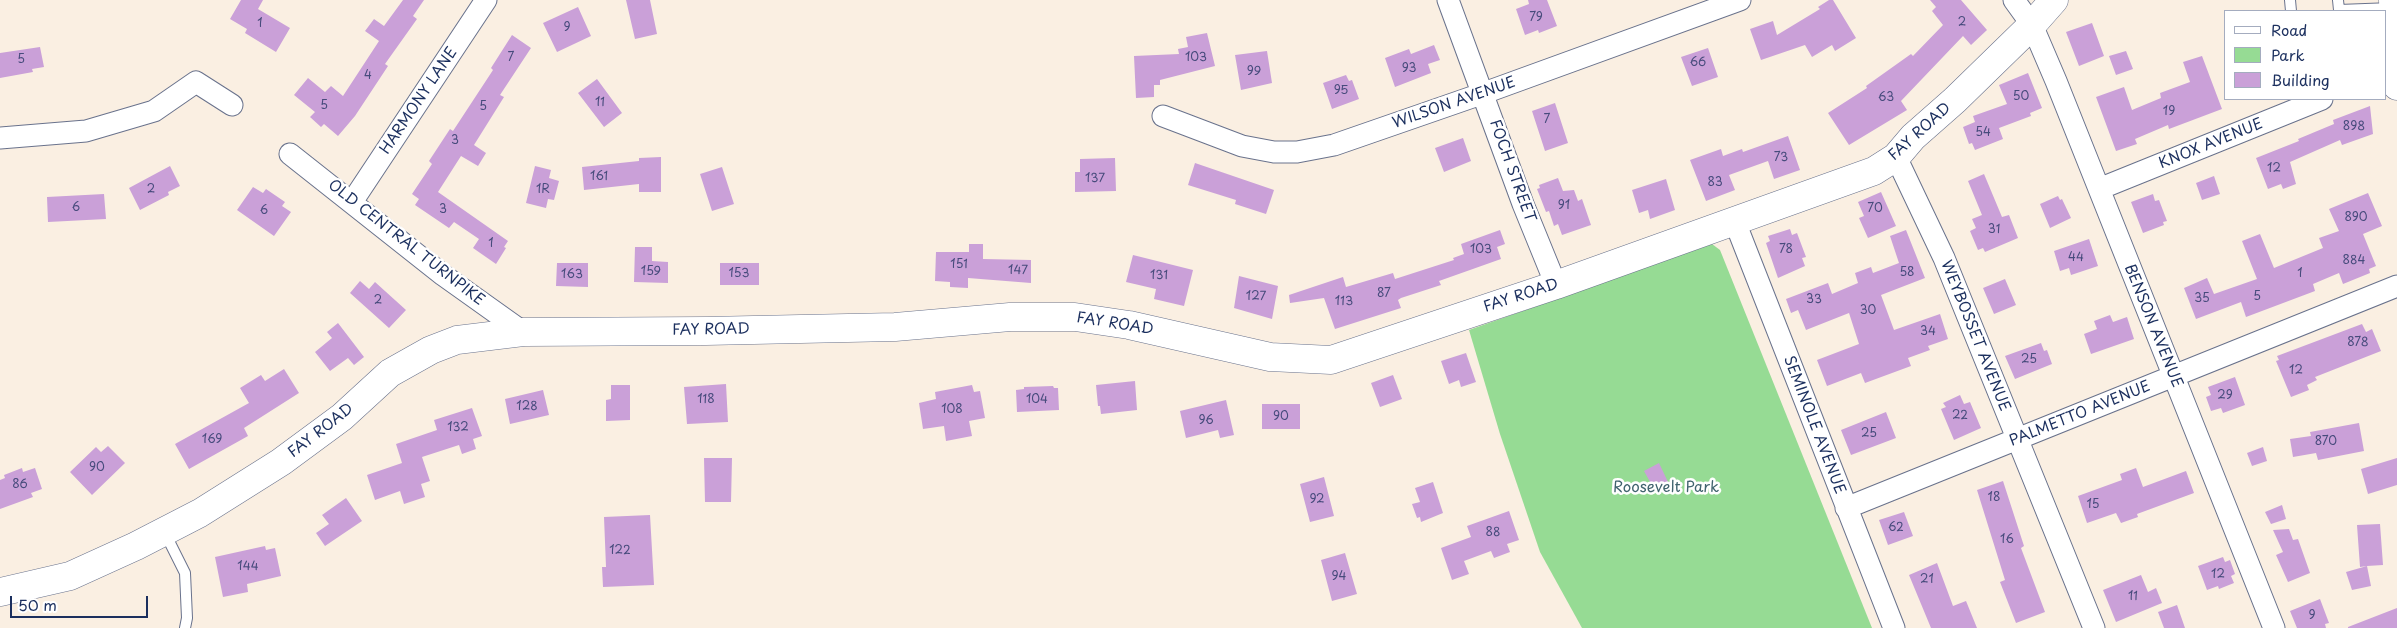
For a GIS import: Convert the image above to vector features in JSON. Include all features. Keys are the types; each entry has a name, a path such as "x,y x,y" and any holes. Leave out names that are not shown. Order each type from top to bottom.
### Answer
{"street":[{"name":"HARMONY LANE","path":"352,202 486,0"},
{"name":"FOCH STREET","path":"1448,0 1523,204 1556,285"},
{"name":"WILSON AVENUE","path":"1163,116 1242,146 1274,152 1297,152 1334,145 1484,94 1740,0"},
{"name":"BENSON AVENUE","path":"2014,0 2032,25 2274,628"},
{"name":"FAY ROAD","path":"0,592 70,576 136,546 200,513 281,462 342,417 390,374 431,350 457,340 522,332 895,327 1010,318 1075,317 1129,324 1270,357 1331,360 1556,285 1874,171 1896,157 1913,137 1955,100 2032,25 2054,0"},
{"path":"2394,18 2397,86"},
{"path":"0,138 86,131 154,110 196,82 232,105"},
{"name":"KNOX AVENUE","path":"2099,189 2299,103 2316,100"},
{"name":"OLD CENTRAL TURNPIKE","path":"290,154 443,276 522,332"},
{"name":"WEYBOSSET AVENUE","path":"1896,157 1944,258 2094,628"},
{"name":"SEMINOLE AVENUE","path":"1735,222 1894,628"},
{"name":"PALMETTO AVENUE","path":"1846,508 2397,286"}],"lane":[{"path":"2339,7 2354,10"},
{"path":"164,532 185,573 187,618 185,628"}],"green space":[{"name":"Roosevelt Park","path":"1712,244 1720,250 1872,628 1582,628 1540,552 1500,434 1469,330"}],"building":[{"path":"241,0 263,0 258,9 290,28 276,52 245,33 247,29 230,19"},
{"path":"403,0 424,0 413,16 417,19 385,64 388,66 355,116 338,136 324,124 321,127 310,117 315,112 294,95 308,78 325,92 331,86 343,96 379,41 365,31 374,19 384,26"},
{"path":"626,0 650,0 657,34 635,39"},
{"path":"1528,0 1547,0 1557,26 1539,33 1538,30 1525,35 1516,9 1529,4"},
{"path":"1829,0 1833,0 1856,38 1835,51 1832,45 1812,57 1805,45 1761,60 1750,29 1773,21 1777,35 1820,9 1818,7"},
{"path":"1930,0 1961,0 1987,30 1971,45 1963,36 1901,101 1907,110 1849,145 1828,113 1867,88 1866,86 1911,54 1913,56 1943,25 1932,11 1936,7"},
{"path":"578,7 591,36 557,52 543,23"},
{"path":"2092,23 2104,56 2079,66 2066,32"},
{"path":"1207,33 1215,66 1160,80 1160,85 1154,85 1154,97 1136,98 1134,56 1179,54 1178,49 1188,47 1186,37"},
{"path":"512,35 531,48 500,95 504,97 474,145 486,153 478,166 461,156 438,192 508,241 496,264 473,248 479,239 454,222 449,228 415,205 419,199 412,194 432,164 429,161 450,129 453,131 493,70 491,68"},
{"path":"1434,45 1440,60 1428,64 1431,73 1395,87 1385,58 1409,49 1411,54"},
{"path":"40,47 44,67 32,69 33,72 0,78 0,53"},
{"path":"1708,48 1718,77 1692,86 1681,57"},
{"path":"1267,51 1272,83 1241,90 1235,55"},
{"path":"2126,51 2133,69 2116,75 2109,56"},
{"path":"2202,56 2222,109 2169,129 2168,125 2135,139 2137,144 2116,151 2096,97 2124,87 2132,110 2161,98 2160,93 2190,82 2183,62"},
{"path":"2028,73 2042,108 2030,113 2031,116 1999,128 2003,139 1975,150 1972,143 1969,144 1963,127 1975,122 1973,116 2007,104 1999,85"},
{"path":"1346,75 1349,81 1352,80 1359,99 1332,109 1323,83"},
{"path":"597,79 622,113 604,127 578,93"},
{"path":"1555,103 1568,143 1545,151 1532,111"},
{"path":"2370,106 2373,134 2342,145 2340,140 2290,162 2296,184 2283,189 2281,184 2268,189 2256,158 2299,141 2298,139 2334,124 2333,120"},
{"path":"1788,136 1800,170 1774,179 1768,161 1729,175 1735,190 1706,201 1690,160 1721,149 1723,156 1742,149 1743,152"},
{"path":"1463,138 1471,161 1444,172 1435,148"},
{"path":"661,157 661,192 639,192 639,184 584,190 582,167 639,161 639,158"},
{"path":"1115,158 1116,191 1075,192 1075,172 1080,172 1080,159"},
{"path":"1195,163 1274,190 1266,214 1235,204 1236,200 1188,185"},
{"path":"170,166 180,186 168,192 169,195 140,210 129,188"},
{"path":"535,166 551,170 549,178 559,181 554,200 548,199 546,208 526,203"},
{"path":"722,167 734,204 712,211 700,174"},
{"path":"1984,174 2002,217 2009,215 2018,238 1985,252 1983,248 1978,250 1970,231 1976,228 1972,219 1982,215 1968,181"},
{"path":"2214,176 2220,194 2202,200 2196,183"},
{"path":"1558,178 1563,191 1574,190 1578,201 1582,199 1591,225 1562,235 1558,224 1554,226 1549,211 1546,212 1537,189 1540,188 1539,185"},
{"path":"1666,179 1675,210 1650,219 1648,210 1639,213 1632,190"},
{"path":"253,187 263,193 266,189 285,202 282,206 291,212 274,236 237,210"},
{"path":"1881,192 1896,226 1868,238 1859,218 1864,216 1858,202"},
{"path":"2368,193 2382,226 2363,234 2376,266 2369,269 2370,273 2343,284 2339,273 2313,284 2315,291 2246,317 2241,302 2196,319 2184,288 2207,278 2214,294 2257,279 2242,241 2260,234 2274,268 2323,248 2319,238 2339,231 2329,209"},
{"path":"104,194 106,219 48,222 47,197"},
{"path":"2153,194 2155,201 2159,200 2167,221 2163,222 2164,225 2143,233 2131,202"},
{"path":"2058,196 2060,200 2062,199 2071,218 2050,228 2040,204"},
{"path":"1790,229 1792,235 1797,233 1806,257 1802,258 1805,266 1778,278 1766,243 1770,241 1768,236"},
{"path":"1500,230 1505,244 1497,247 1501,259 1439,281 1441,285 1401,298 1398,300 1401,308 1335,329 1324,298 1290,303 1289,295 1343,277 1346,287 1393,273 1395,279 1454,260 1453,258 1464,254 1461,244"},
{"path":"1906,230 1925,278 1881,295 1894,330 1940,314 1948,339 1928,346 1930,350 1908,358 1911,366 1865,383 1861,373 1827,386 1817,360 1859,344 1849,313 1806,330 1798,310 1791,313 1786,299 1828,283 1832,294 1858,283 1855,273 1871,267 1873,273 1899,263 1890,236"},
{"path":"2089,239 2098,266 2071,275 2069,268 2060,271 2054,251"},
{"path":"969,244 983,244 983,259 1031,260 1031,283 968,278 968,288 950,287 950,282 935,281 936,252 969,252"},
{"path":"635,247 652,247 652,261 668,262 668,283 634,282"},
{"path":"1133,255 1193,270 1184,306 1154,299 1156,289 1126,282"},
{"path":"557,263 588,263 588,287 556,286"},
{"path":"720,263 759,263 759,285 720,285"},
{"path":"1239,276 1278,286 1272,319 1234,308"},
{"path":"2005,279 2016,305 1994,314 1983,288"},
{"path":"360,281 369,289 375,282 406,310 389,328 350,293"},
{"path":"2110,315 2113,322 2127,317 2134,339 2091,354 2084,334 2097,329 2094,321"},
{"path":"338,323 364,357 354,365 348,358 330,371 315,352 332,338 327,332"},
{"path":"2362,324 2366,332 2372,329 2381,351 2315,377 2317,380 2307,385 2309,390 2291,397 2276,361 2279,360 2277,356"},
{"path":"2041,343 2044,351 2047,350 2052,364 2015,379 2005,356"},
{"path":"1466,353 1476,382 1461,387 1459,380 1449,384 1441,361"},
{"path":"284,369 299,393 244,428 248,436 189,469 175,444 249,403 240,388 261,375 265,381"},
{"path":"1393,375 1402,399 1380,407 1371,383"},
{"path":"2235,377 2245,405 2223,413 2221,408 2211,411 2206,397 2211,395 2208,387"},
{"path":"1135,381 1137,410 1101,414 1100,406 1098,406 1096,385"},
{"path":"726,384 728,422 687,424 684,387"},
{"path":"611,385 630,385 630,420 606,421 606,400 611,399"},
{"path":"972,385 974,392 980,391 985,418 969,421 972,436 946,441 944,426 923,429 919,403 936,399 935,392"},
{"path":"1053,386 1058,388 1059,410 1017,412 1016,390 1024,389 1024,387"},
{"path":"543,390 549,415 510,424 505,399"},
{"path":"1960,395 1964,404 1970,402 1981,428 1954,440 1941,409 1946,407 1943,403"},
{"path":"1226,400 1234,435 1220,438 1218,430 1186,438 1180,411"},
{"path":"1262,404 1300,404 1300,429 1262,429"},
{"path":"472,408 482,436 473,439 476,449 462,454 459,445 422,457 430,481 421,484 425,497 404,504 400,491 375,500 367,475 402,463 396,444 437,430 434,420"},
{"path":"1886,412 1896,438 1851,455 1841,430"},
{"path":"2359,423 2364,451 2318,460 2316,453 2293,457 2290,439 2311,436 2310,432"},
{"path":"108,446 125,463 92,495 70,472 96,447 101,452"},
{"path":"2263,447 2267,461 2252,466 2247,453"},
{"path":"704,458 732,458 731,502 705,502"},
{"path":"2397,458 2397,485 2368,494 2361,469"},
{"path":"1659,463 1668,482 1654,489 1644,471"},
{"path":"22,468 23,472 35,468 42,489 31,493 33,497 0,509 0,480 5,478 4,475"},
{"path":"2136,468 2143,487 2186,471 2194,493 2137,514 2138,517 2121,523 2116,513 2087,523 2078,496 2122,480 2120,474"},
{"path":"1324,477 1334,516 1310,522 1300,484"},
{"path":"2003,481 2024,546 2021,548 2045,612 2016,623 2000,582 2005,580 1977,490"},
{"path":"1433,482 1443,513 1421,522 1420,517 1417,518 1412,504 1420,502 1415,488"},
{"path":"346,498 362,521 325,546 316,533 329,524 322,515"},
{"path":"2282,505 2286,519 2271,524 2265,512"},
{"path":"1509,511 1519,540 1507,544 1510,552 1494,558 1491,551 1464,561 1469,574 1452,580 1441,548 1471,537 1467,526"},
{"path":"1904,512 1913,536 1888,545 1879,520"},
{"path":"650,515 654,585 603,587 602,567 606,567 604,517"},
{"path":"2380,524 2383,565 2360,567 2357,525"},
{"path":"2289,529 2293,540 2298,539 2310,573 2288,582 2276,555 2283,552 2273,530"},
{"path":"265,546 266,550 275,548 281,576 247,584 248,592 223,597 215,557"},
{"path":"1345,553 1357,594 1332,601 1321,560"},
{"path":"2223,557 2225,562 2230,560 2235,574 2231,576 2234,583 2219,589 2218,586 2207,590 2198,566"},
{"path":"1937,563 1953,606 1966,601 1977,628 1931,628 1909,575"},
{"path":"2367,566 2371,586 2352,590 2346,572"},
{"path":"2141,575 2148,592 2156,588 2162,603 2116,622 2103,590"},
{"path":"2320,599 2329,623 2325,624 2326,628 2297,628 2290,611"},
{"path":"2177,605 2185,628 2164,628 2158,612"},
{"path":"2397,608 2397,628 2348,628 2348,627"}]}
